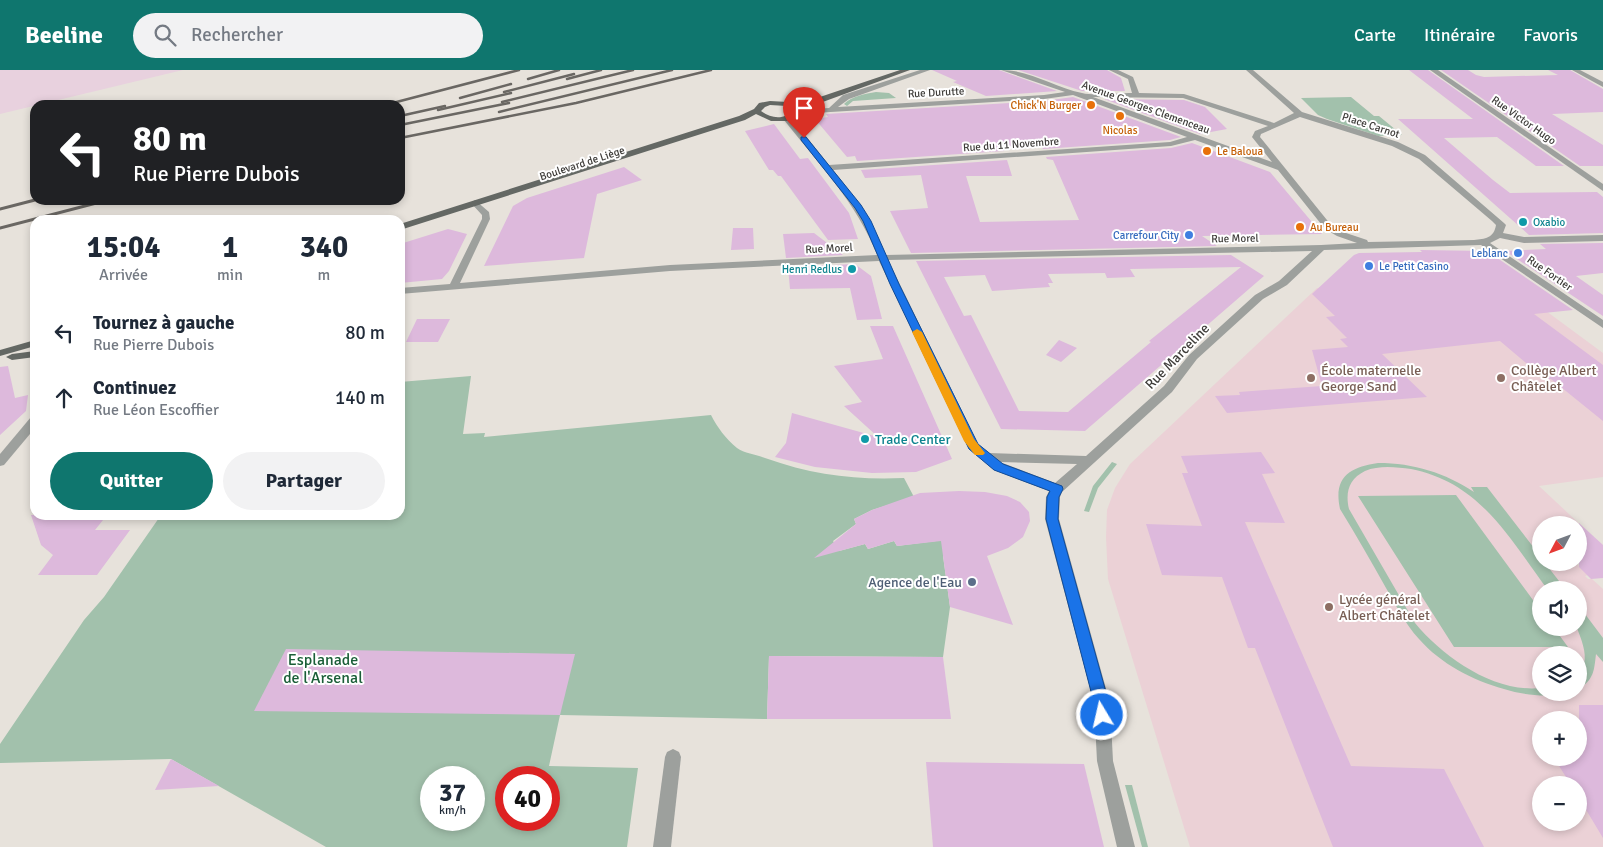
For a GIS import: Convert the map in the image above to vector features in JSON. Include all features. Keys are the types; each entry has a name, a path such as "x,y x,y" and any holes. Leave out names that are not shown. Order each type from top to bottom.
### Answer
{"main road":[{"path":"788,118 813,102 907,70"},
{"path":"786,103 872,82"},
{"path":"786,103 794,106 798,111"},
{"name":"Boulevard de Liège","path":"405,231 478,205 742,118 767,104 786,103"},
{"path":"757,111 760,115 771,118"},
{"name":"Boulevard de Liège","path":"405,226 744,123 771,118 788,118"},
{"path":"0,353 30,345"},
{"path":"0,360 30,355"}],"street":[{"path":"831,110 846,96 927,70"},
{"name":"Avenue Georges Clemenceau","path":"1004,70 1031,74 1077,94 1280,168"},
{"path":"1112,70 1130,77 1136,95"},
{"path":"1249,70 1299,114 1258,133 1256,137 1332,230 1357,240 1380,245"},
{"name":"Rue Victor Hugo","path":"1433,70 1603,188"},
{"path":"1575,70 1603,85"},
{"name":"Rue Durutte","path":"798,111 1077,94 1136,95 1188,97 1274,125"},
{"name":"Place Carnot","path":"1299,114 1395,144 1422,157 1501,226 1498,235"},
{"path":"788,118 858,207 872,231 969,441 984,457 998,467 1057,489 1053,497 1052,519 1102,703 1105,761 1126,847"},
{"name":"Rue du 11 Novembre","path":"827,168 1171,144 1195,137"},
{"path":"454,286 486,219 486,214 478,205"},
{"path":"1321,248 1330,246 1483,242 1498,235 1524,240 1603,238"},
{"name":"Rue Fortier","path":"1483,242 1603,326"},
{"name":"Rue Morel","path":"405,291 670,268 884,259 1321,248"},
{"name":"Rue Marceline","path":"1057,489 1172,385 1193,357 1222,330 1259,297 1285,282 1321,248"},
{"path":"0,462 30,426"},
{"path":"984,457 1090,460"},
{"path":"662,847 673,756"}],"shaded area":[{"path":"0,70 183,70 58,100 30,100 30,107 0,114"},
{"name":"Lycée général Albert Châtelet","path":"1508,283 1603,353 1603,477 1539,486 1571,516 1532,516 1532,571 1584,571 1588,575 1585,576 1588,579 1592,579 1603,589 1603,847 1190,847 1108,579 1107,510 1115,488 1130,464 1317,288 1392,284"}],"green space":[{"path":"876,92 889,93 896,98 853,101 847,106 844,104 855,97"},
{"path":"1351,97 1402,135 1378,136 1327,119 1318,115 1301,98"},
{"name":"Esplanade de l'Arsenal","path":"471,376 463,434 485,433 484,437 711,415 729,441 747,453 800,469 834,475 868,478 904,478 914,497 872,510 854,519 856,524 833,541 839,551 865,544 868,549 894,541 897,546 944,540 943,556 950,607 943,657 769,656 767,719 560,715 549,766 495,766 495,831 560,831 560,766 638,768 627,847 326,847 171,759 0,763 0,744 84,620 104,597 158,520 405,520 405,382"},
{"path":"1112,462 1117,464 1098,488 1089,512 1084,511 1093,486"},
{"path":"1391,463 1429,470 1452,479 1474,492 1471,487 1487,487 1532,545 1532,568 1491,515 1475,500 1456,486 1435,476 1411,469 1388,467 1370,469 1355,478 1348,492 1349,509 1415,623 1440,648 1471,670 1505,685 1532,688 1532,695 1511,691 1469,676 1437,656 1414,633 1340,509 1338,498 1342,481 1352,471 1368,465"},
{"path":"1456,495 1532,599 1532,636 1560,636 1567,646 1454,647 1358,496"},
{"path":"1534,571 1551,571 1559,581 1541,581"},
{"path":"1587,617 1603,638 1603,662 1596,654 1595,665 1587,683 1587,646 1583,646 1580,636 1587,636"},
{"path":"1125,785 1132,785 1148,847 1142,847"}],"building":[{"path":"932,70 999,70 1057,91 986,96 953,82 957,81"},
{"path":"1018,70 1107,70 1121,78 1125,91 1082,91"},
{"path":"1409,70 1428,70 1564,166 1536,166 1497,137 1444,138 1493,180 1510,193 1597,192 1603,197 1603,233 1529,235 1398,119 1473,119"},
{"path":"1441,70 1468,70 1484,77 1558,75 1548,70 1570,70 1603,89 1603,112 1552,114 1603,145 1603,166 1580,166"},
{"path":"1073,97 1181,137 1170,140 1043,149 1041,144 1002,147 1004,151 857,161 855,156 847,157 815,119 828,117 826,114 1044,101"},
{"path":"1104,99 1184,100 1205,107 1227,129 1200,134"},
{"path":"774,124 800,159 808,158 849,213 858,239 828,240 781,176 778,176 773,170 769,170 745,131"},
{"path":"1192,143 1270,172 1322,234 1202,236 1217,246 911,253 890,211 928,208 921,175 865,178 861,170 1007,160 1012,176 966,176 980,222 1079,220 1053,160 1046,157 1171,148"},
{"path":"624,167 642,180 597,194 584,258 484,266 513,206 527,198"},
{"path":"733,228 753,228 754,249 731,250"},
{"path":"448,229 467,234 449,271 442,279 405,283 405,242"},
{"path":"814,233 843,255 786,258 783,234"},
{"path":"1603,243 1603,273 1576,276 1603,295 1603,316 1505,251 1546,249 1540,244"},
{"path":"1420,250 1487,251 1573,310 1534,314 1603,365 1603,421 1551,379 1545,379 1500,341 1382,354 1427,397 1227,413 1215,396 1240,395 1239,392 1322,386 1312,350 1348,347 1340,339 1347,338 1326,317 1335,316 1312,294 1354,255 1359,253 1422,252"},
{"path":"1231,255 1264,276 1085,431 1001,429 916,261","holes":["1241,267 1149,341 1151,342 1068,412 1019,411 971,315 964,316 944,277 985,275 992,291 1050,287 1048,283 1053,283 1048,274 1105,273 1107,278 1135,277 1130,269"]},
{"path":"855,264 871,276 882,319 857,320 850,288 790,289 788,267"},
{"path":"417,319 450,319 438,342 406,342"},
{"name":"Trade Center","path":"870,326 893,326 952,459 916,472 872,473 815,467 775,457 786,443 792,413 878,437 844,406 862,402 834,366 883,359"},
{"path":"1059,340 1077,348 1061,362 1046,355"},
{"path":"8,366 15,398 28,395 26,411 0,435 0,367"},
{"path":"1261,452 1275,473 1262,474 1285,523 1245,522 1351,766 1444,769 1484,847 1333,847 1255,648 1248,648 1222,577 1162,575 1146,524 1202,526 1182,473 1188,473 1181,456"},
{"name":"Agence de l'Eau","path":"985,492 1007,496 1020,502 1029,512 1030,521 1023,537 1008,548 987,556 1013,625 950,607 941,541 897,546 894,541 868,549 865,544 814,558 856,524 854,519 872,510 920,493"},
{"path":"33,520 103,520 95,530 130,530 97,575 38,575 53,555 41,545"},
{"path":"1588,531 1603,545 1603,578 1591,579 1583,571 1588,571"},
{"path":"286,649 575,654 560,715 254,711"},
{"path":"769,656 943,657 951,719 767,719"},
{"path":"1579,705 1603,705 1603,838 1587,811 1587,776 1565,776 1559,766 1587,766 1587,711 1579,711"},
{"path":"171,759 219,786 155,790"},
{"path":"926,762 1084,764 1104,847 933,847"}],"railway":[{"path":"404,100 519,70"},
{"path":"528,79 559,70"},
{"path":"567,79 601,70"},
{"path":"502,102 633,70"},
{"path":"499,112 672,70"},
{"path":"405,137 576,103 711,70"},
{"path":"504,92 574,74"},
{"path":"460,98 511,84"},
{"path":"438,110 511,93"},
{"path":"405,124 509,103"},
{"path":"405,115 445,106"},
{"path":"0,209 30,201"},
{"path":"50,215 89,205"},
{"path":"0,228 30,220"}],"slow traffic":[{"path":"917,332 969,441 979,453"}],"place":[{"name":"Chick'N Burger","path":"1091,105"},
{"name":"Nicolas","path":"1120,116"},
{"name":"Le Baloua","path":"1207,151"},
{"name":"Oxabio","path":"1523,222"},
{"name":"Au Bureau","path":"1300,227"},
{"name":"Carrefour City","path":"1189,235"},
{"name":"Leblanc","path":"1518,253"},
{"name":"Le Petit Casino","path":"1369,266"},
{"name":"Henri Redlus","path":"852,269"},
{"name":"École maternelle George Sand","path":"1311,378"},
{"name":"Collège Albert Châtelet","path":"1501,378"},
{"name":"Trade Center","path":"865,439"},
{"name":"Agence de l'Eau","path":"972,582"},
{"name":"Lycée général Albert Châtelet","path":"1329,607"}],"route":[{"path":"804,138 867,221 894,284 969,441 984,457 998,467 1057,489 1053,497 1052,519 1102,703 1102,715"}]}
